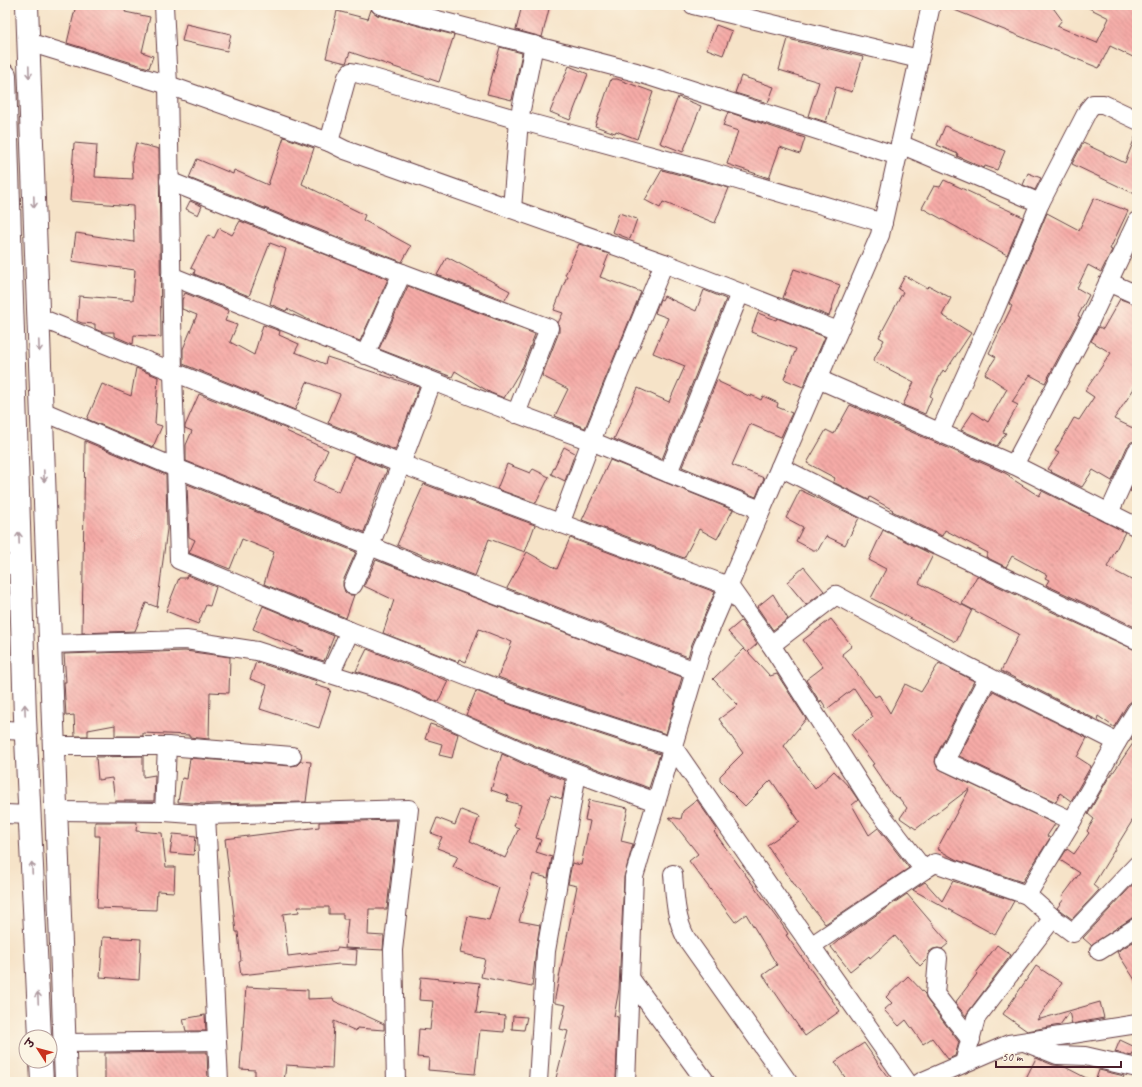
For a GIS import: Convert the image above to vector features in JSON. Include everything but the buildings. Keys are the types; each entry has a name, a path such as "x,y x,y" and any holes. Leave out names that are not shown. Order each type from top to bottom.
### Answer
{"main road":[{"path":"27,5 66,1082"},
{"path":"5,75 15,731 30,815 40,1029"},
{"path":"41,1069 42,1082"}],"street":[{"path":"164,5 168,85 173,372 179,560 350,632 517,696 673,747 907,1082"},
{"path":"380,5 636,72 899,150 1040,203"},
{"path":"693,5 919,59"},
{"path":"626,1082 634,877 702,648 880,235 931,5"},
{"path":"28,42 168,85 329,142 345,150 664,263 838,331"},
{"path":"512,209 519,120 534,45"},
{"path":"329,142 347,77 351,72 356,72 519,120 707,171 883,223"},
{"path":"940,432 995,310 1040,203 1088,110 1093,104 1103,104 1137,120"},
{"path":"170,181 402,273 549,328 516,414"},
{"path":"1014,465 1090,320 1137,221"},
{"path":"560,524 591,441 664,263"},
{"path":"365,355 402,273"},
{"path":"171,276 432,382 591,441 761,510"},
{"path":"1108,282 1137,295"},
{"path":"668,473 740,293"},
{"path":"38,318 401,464 729,586 771,645 870,800 924,870"},
{"path":"818,379 1014,465 1137,527"},
{"path":"352,585 370,546 432,382"},
{"path":"42,411 176,468 370,546 695,670"},
{"path":"1109,513 1137,451"},
{"path":"780,467 934,544 1137,640"},
{"path":"771,645 836,595 988,677 1117,742"},
{"path":"330,674 350,632"},
{"path":"50,644 186,640 257,651 397,696 534,757 656,802"},
{"path":"988,677 945,761 1072,821"},
{"path":"1027,895 1137,710"},
{"path":"54,746 167,746 292,756"},
{"path":"164,812 167,746"},
{"path":"538,1082 546,951 577,773"},
{"path":"56,811 164,812 206,815 409,809 392,950 396,1082"},
{"path":"5,814 30,815"},
{"path":"206,815 219,1082"},
{"path":"811,946 935,863 1027,895 1073,933 1137,865"},
{"path":"673,874 677,914 680,926 686,938 788,1082"},
{"path":"964,1063 976,1018 1053,918"},
{"path":"1098,951 1137,927"},
{"path":"938,958 934,994 971,1040"},
{"path":"630,978 706,1082"},
{"path":"921,1082 1009,1044 1137,1024"},
{"path":"64,1043 217,1041"},
{"path":"1024,1042 1057,1055 1085,1056 1137,1068"}]}
